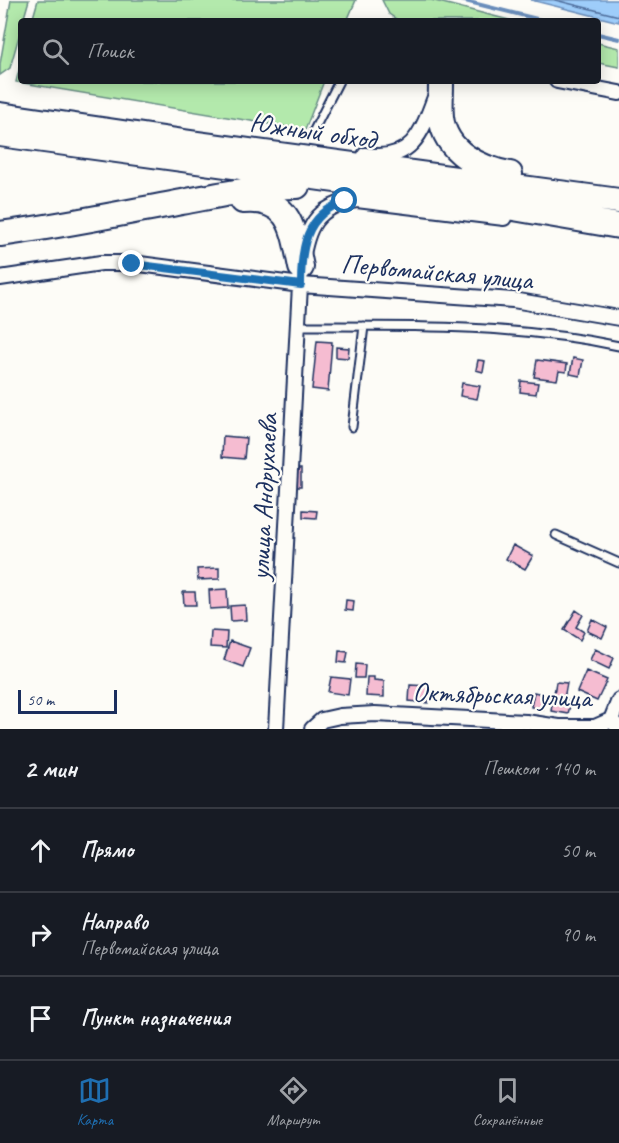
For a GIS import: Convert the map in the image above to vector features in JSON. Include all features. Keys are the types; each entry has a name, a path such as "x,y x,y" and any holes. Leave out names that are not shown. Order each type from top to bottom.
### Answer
{"highway":[{"path":"441,84 441,119 445,133 452,144 475,163 496,171 619,192"},
{"name":"Южный обход","path":"0,115 619,201"},
{"path":"0,134 415,191 619,225"},
{"path":"0,235 220,195 287,186 318,187 502,206"},
{"path":"0,235 66,231 257,200 278,207 292,226 301,276"}],"street":[{"path":"0,104 377,157 401,152 410,146 419,135 428,117 440,84"},
{"path":"572,84 619,93"},
{"name":"улица Андрухаева","path":"276,729 301,276 307,234 318,216 333,205 357,200 475,214 619,236"},
{"name":"Первомайская улица","path":"0,278 101,263 132,264 301,276 513,300 619,318"},
{"path":"615,724 619,700"},
{"name":"Октябрьская улица","path":"312,729 322,720 340,716 375,714 526,722 559,727 595,727 615,724"}],"lane":[{"path":"314,130 337,84"},
{"path":"298,326 450,327 500,330 592,340 619,346"},
{"path":"352,427 364,326"},
{"path":"556,535 619,563"}],"green space":[{"path":"11,0 29,0 24,18 18,18 18,40 10,68 0,75"},
{"path":"38,0 356,0 348,18 33,18"},
{"path":"382,0 431,0 501,18 395,18 389,14"},
{"path":"601,44 619,48 619,67 601,64"},
{"path":"28,84 323,84 305,130"}],"water":[{"path":"531,0 619,0 619,22"}],"building":[{"path":"317,341 332,342 328,391 312,389"},
{"path":"336,347 349,348 348,358 336,357"},
{"path":"573,358 583,360 580,376 570,374"},
{"path":"478,360 485,361 483,372 476,370"},
{"path":"537,360 567,364 566,372 559,371 557,380 534,377"},
{"path":"521,381 538,383 536,394 520,392"},
{"path":"462,383 480,386 477,399 460,396"},
{"path":"223,436 246,438 244,459 222,457"},
{"path":"295,469 301,469 301,487 294,487"},
{"path":"303,510 317,511 316,518 303,517"},
{"path":"513,545 533,556 525,569 506,559"},
{"path":"219,568 219,579 198,580 197,569"},
{"path":"227,589 228,608 210,609 209,590"},
{"path":"183,592 195,592 196,605 184,605"},
{"path":"346,600 354,601 353,611 345,610"},
{"path":"245,605 246,620 231,621 230,606"},
{"path":"576,610 583,615 576,627 584,632 580,640 564,630"},
{"path":"592,619 607,627 602,638 587,631"},
{"path":"211,631 227,632 226,648 210,647"},
{"path":"230,641 250,648 243,667 224,660"},
{"path":"595,649 614,658 609,669 590,660"},
{"path":"339,651 348,652 346,663 338,662"},
{"path":"356,664 365,665 364,678 355,678"},
{"path":"586,671 607,680 597,701 577,692"},
{"path":"331,677 350,679 348,695 328,692"},
{"path":"367,677 384,681 384,697 366,696"},
{"path":"556,682 567,683 564,699 571,701 568,714 551,711"},
{"path":"410,685 429,686 428,703 409,701"},
{"path":"534,692 546,695 543,709 531,707"}],"waterway":[{"path":"461,0 533,18"},
{"path":"601,35 619,39"}],"route":[{"path":"132,264 301,285 301,267 307,234 318,216 333,205 345,201"}]}
